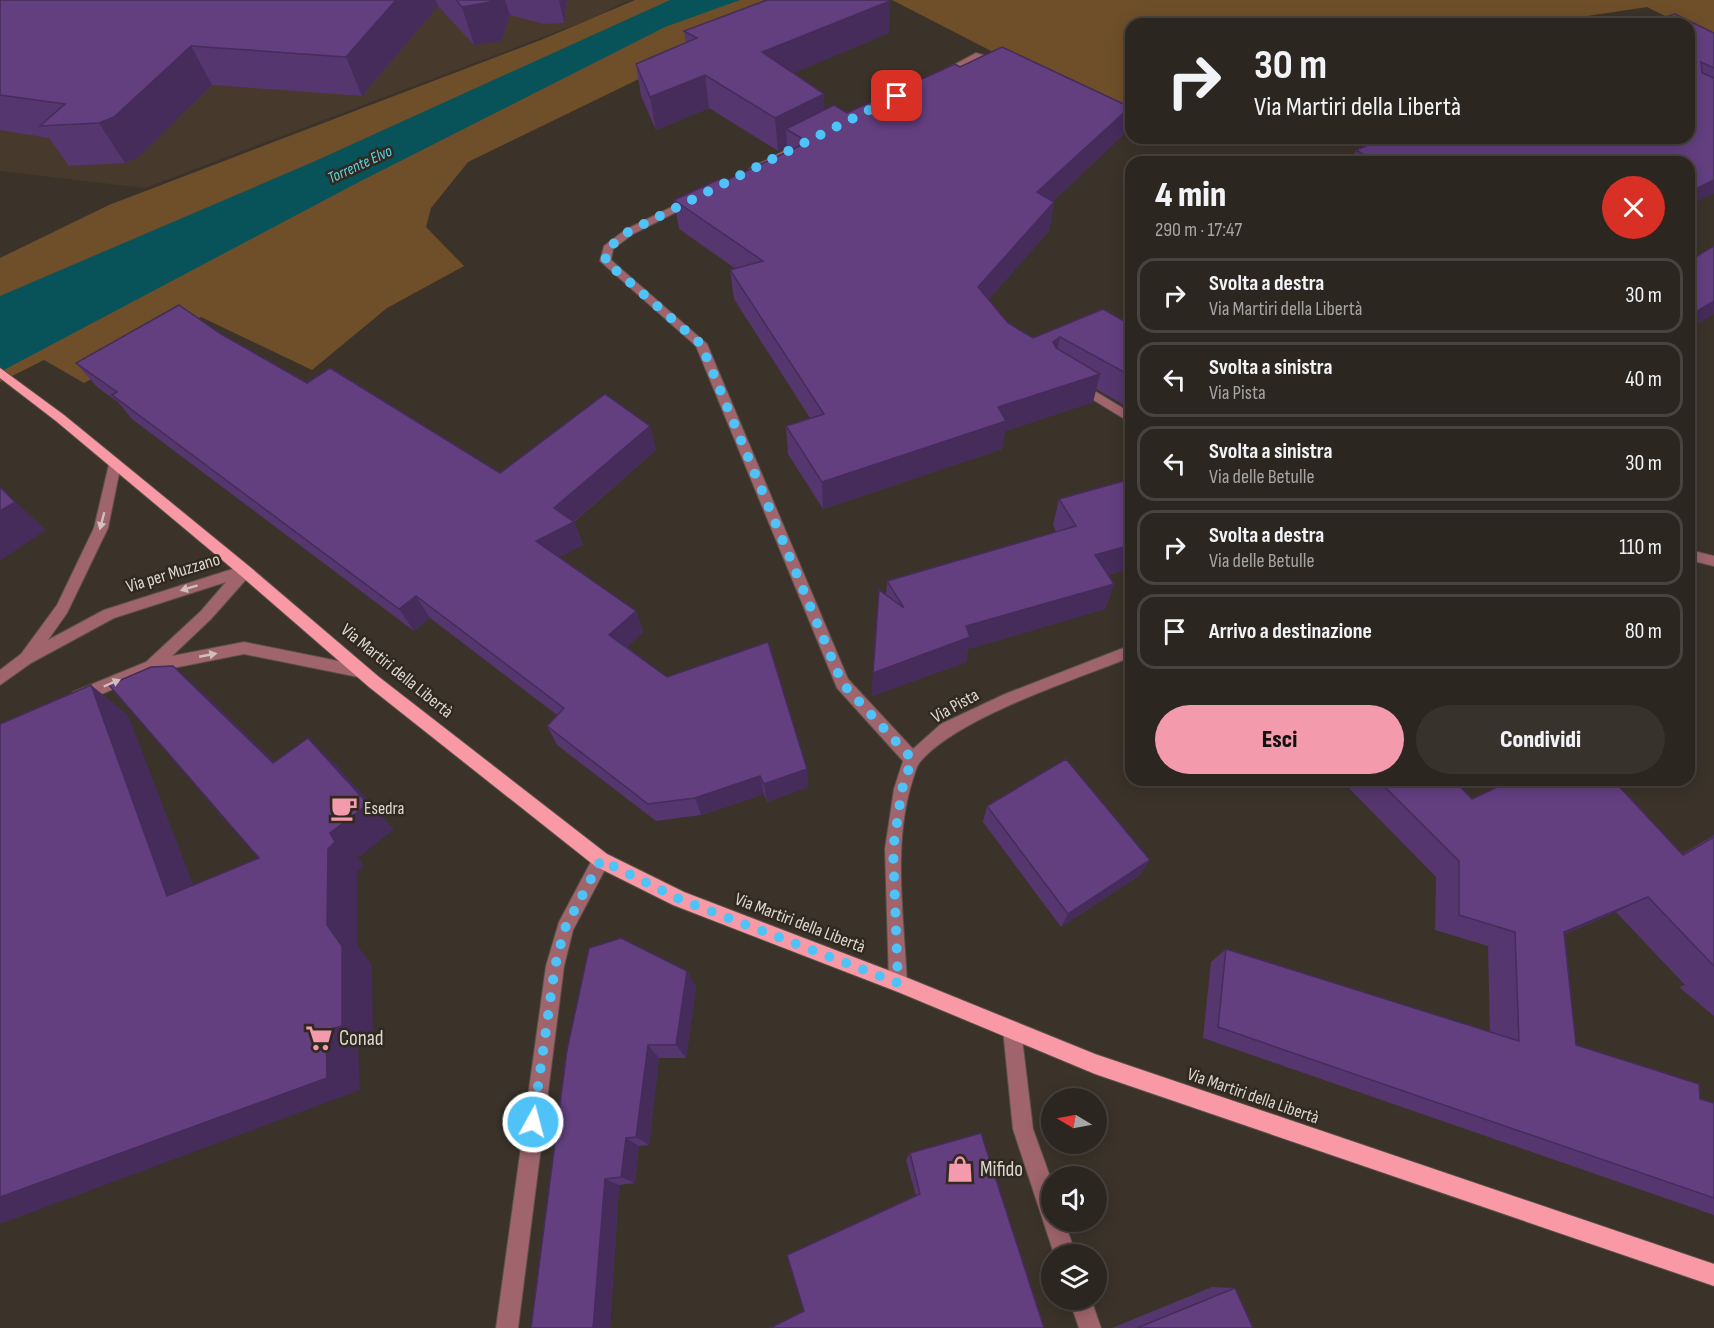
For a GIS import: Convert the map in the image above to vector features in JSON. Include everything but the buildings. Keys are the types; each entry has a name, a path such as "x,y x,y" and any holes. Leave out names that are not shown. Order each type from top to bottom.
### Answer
{"main road":[{"name":"Via Martiri della Libertà","path":"0,372 60,418 363,672 601,860 679,899 898,983 1095,1064 1714,1275"}],"street":[{"path":"926,82 980,55"},
{"path":"746,173 820,135"},
{"path":"703,194 628,232 608,248 605,261 701,344 842,683 912,759 902,789 893,849 898,983"},
{"path":"1064,376 1125,415"},
{"name":"Via per Muzzano","path":"26,659 62,609 101,528 115,464"},
{"path":"1695,556 1714,561"},
{"name":"Via per Muzzano","path":"0,679 26,659 109,614 245,571"},
{"name":"Via per Muzzano","path":"151,666 206,615 245,571"},
{"name":"Via per Muzzano","path":"65,702 151,666 244,648 363,672"},
{"name":"Via Pista","path":"912,759 947,729 1010,699 1125,653"},
{"path":"507,1328 555,966 565,928 601,860"},
{"path":"1012,1030 1023,1129 1041,1181"},
{"path":"1084,1310 1090,1328"}],"shaded area":[{"path":"0,0 629,0 590,19 145,188 0,171"},
{"path":"635,0 830,0 678,60 468,162 431,208 426,227 464,266 387,308 312,370 201,317 84,383 44,360 0,382 0,258 109,205 541,40"},
{"path":"892,0 1714,0 1714,36 1695,27 1695,18 1669,18 1647,7 1574,18 1125,18 1125,105 1112,113"}],"water":[{"name":"Torrente Elvo","path":"670,0 740,0 665,27 355,184 0,372 0,296 313,162"}],"place":[{"name":"Esedra","path":"344,808"},
{"name":"Conad","path":"319,1038"},
{"name":"Mifido","path":"960,1169"}],"route":[{"path":"533,1122 555,966 565,928 601,860 679,899 898,983 893,849 902,789 912,759 842,683 701,344 605,261 608,248 628,232 897,96"}]}
